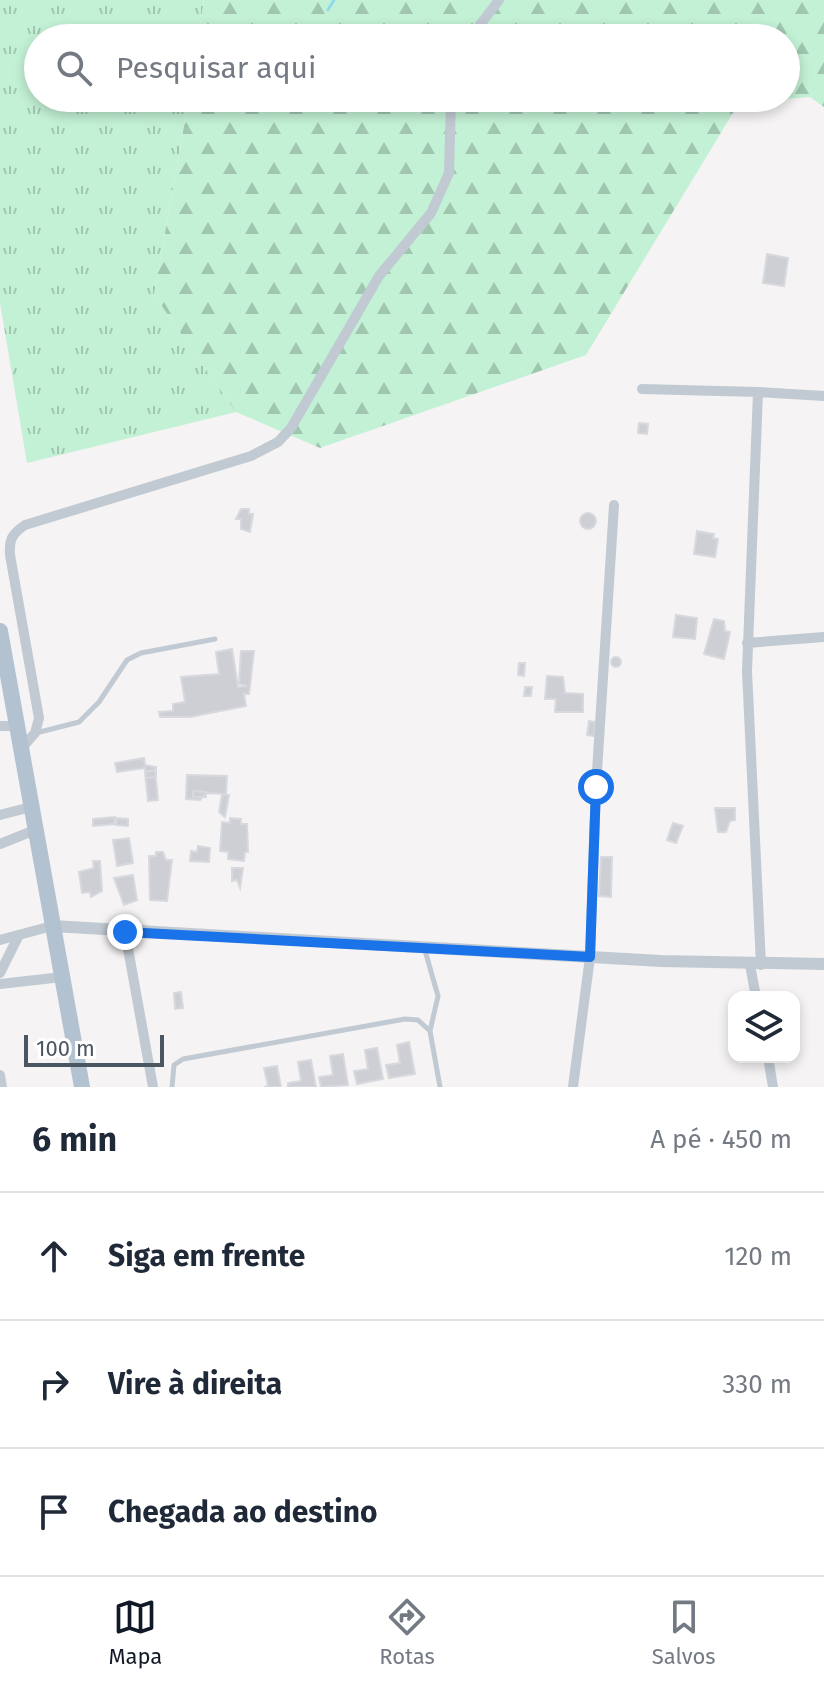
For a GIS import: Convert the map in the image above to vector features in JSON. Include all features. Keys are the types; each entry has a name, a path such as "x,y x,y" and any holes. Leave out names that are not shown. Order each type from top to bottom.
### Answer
{"main road":[{"path":"0,631 9,726 21,749 82,1087"}],"street":[{"path":"481,24 499,0"},
{"path":"21,749 35,733 39,718 10,555 9,541 13,533 25,525 251,456 278,442 311,396 379,276 425,222 442,192 452,149 451,112"},
{"path":"642,389 824,396"},
{"path":"756,991 747,643 758,392"},
{"path":"573,1087 590,957 596,787 614,505"},
{"path":"747,643 824,637"},
{"path":"0,815 31,807"},
{"path":"0,844 35,830"},
{"path":"0,940 52,926 590,957 756,965 824,964"},
{"path":"125,932 153,1087"},
{"path":"0,973 19,935"},
{"path":"0,984 62,977"},
{"path":"769,1063 773,1087"},
{"path":"0,1075 2,1087"}],"lane":[{"path":"35,733 79,722 99,702 127,660 141,653 215,639"},
{"path":"424,947 438,996 430,1031 440,1087"},
{"path":"172,1087 174,1065 183,1059 405,1019 418,1020 430,1031"}],"green space":[{"path":"0,0 204,0 200,24 24,24 24,112 187,112 154,295 236,412 27,463 0,303"},
{"path":"204,0 824,0 824,107 810,97 800,98 800,24 200,24"},
{"path":"187,112 734,112 586,355 320,448 236,412 154,295"}],"building":[{"path":"767,254 788,258 784,286 763,283"},
{"path":"639,423 648,424 647,434 638,433"},
{"path":"241,509 249,509 249,514 253,514 250,532 241,529 241,519 236,519"},
{"path":"588,513 594,515 594,527 588,529 582,527 580,521 582,515"},
{"path":"697,531 714,534 713,538 718,539 715,557 694,554"},
{"path":"676,615 697,618 695,639 673,637"},
{"path":"714,619 724,621 725,631 730,632 724,659 704,654"},
{"path":"232,649 238,687 247,686 239,684 241,651 254,651 249,694 244,694 246,706 190,717 160,717 159,712 173,711 173,704 185,702 181,677 219,674 216,652"},
{"path":"616,657 621,662 616,667 611,662"},
{"path":"519,663 525,663 524,676 518,675"},
{"path":"547,676 563,677 565,693 583,694 583,712 555,712 556,699 545,699"},
{"path":"525,687 532,687 531,696 524,696"},
{"path":"589,721 595,722 594,736 587,735"},
{"path":"144,758 145,765 156,767 156,777 146,778 145,768 117,772 115,763"},
{"path":"155,770 158,800 148,801 145,772"},
{"path":"187,775 227,776 226,794 207,793 200,800 186,799"},
{"path":"193,791 206,792 206,797 193,797"},
{"path":"222,795 229,795 225,817 219,812"},
{"path":"715,808 735,808 735,820 730,821 726,832 718,832"},
{"path":"115,817 115,824 93,826 93,819"},
{"path":"116,818 128,819 128,826 116,825"},
{"path":"230,818 241,819 241,824 247,824 248,852 245,852 244,861 228,859 228,852 220,851 222,822 230,823"},
{"path":"673,823 683,826 676,843 667,840"},
{"path":"129,838 133,863 117,866 113,840"},
{"path":"198,846 210,848 209,862 190,861 191,851 197,852"},
{"path":"156,852 163,852 166,860 172,860 167,901 150,900 149,856 156,856"},
{"path":"601,857 612,857 611,897 599,896"},
{"path":"93,861 100,861 102,891 91,897 90,892 82,893 79,872 94,868"},
{"path":"232,868 243,868 240,888 237,880 232,881"},
{"path":"133,875 137,900 124,905 114,878"},
{"path":"181,992 183,1008 175,1009 174,993"},
{"path":"409,1042 415,1074 389,1078 386,1065 400,1063 397,1045"},
{"path":"377,1048 383,1079 357,1084 354,1071 368,1069 365,1050"},
{"path":"343,1054 348,1085 321,1087 319,1077 333,1075 330,1056"},
{"path":"311,1060 316,1087 288,1087 288,1083 301,1081 298,1062"},
{"path":"277,1066 281,1087 264,1087 268,1086 264,1068"}],"waterway":[{"path":"328,10 334,0"}],"route":[{"path":"125,932 590,957 596,787"}]}
